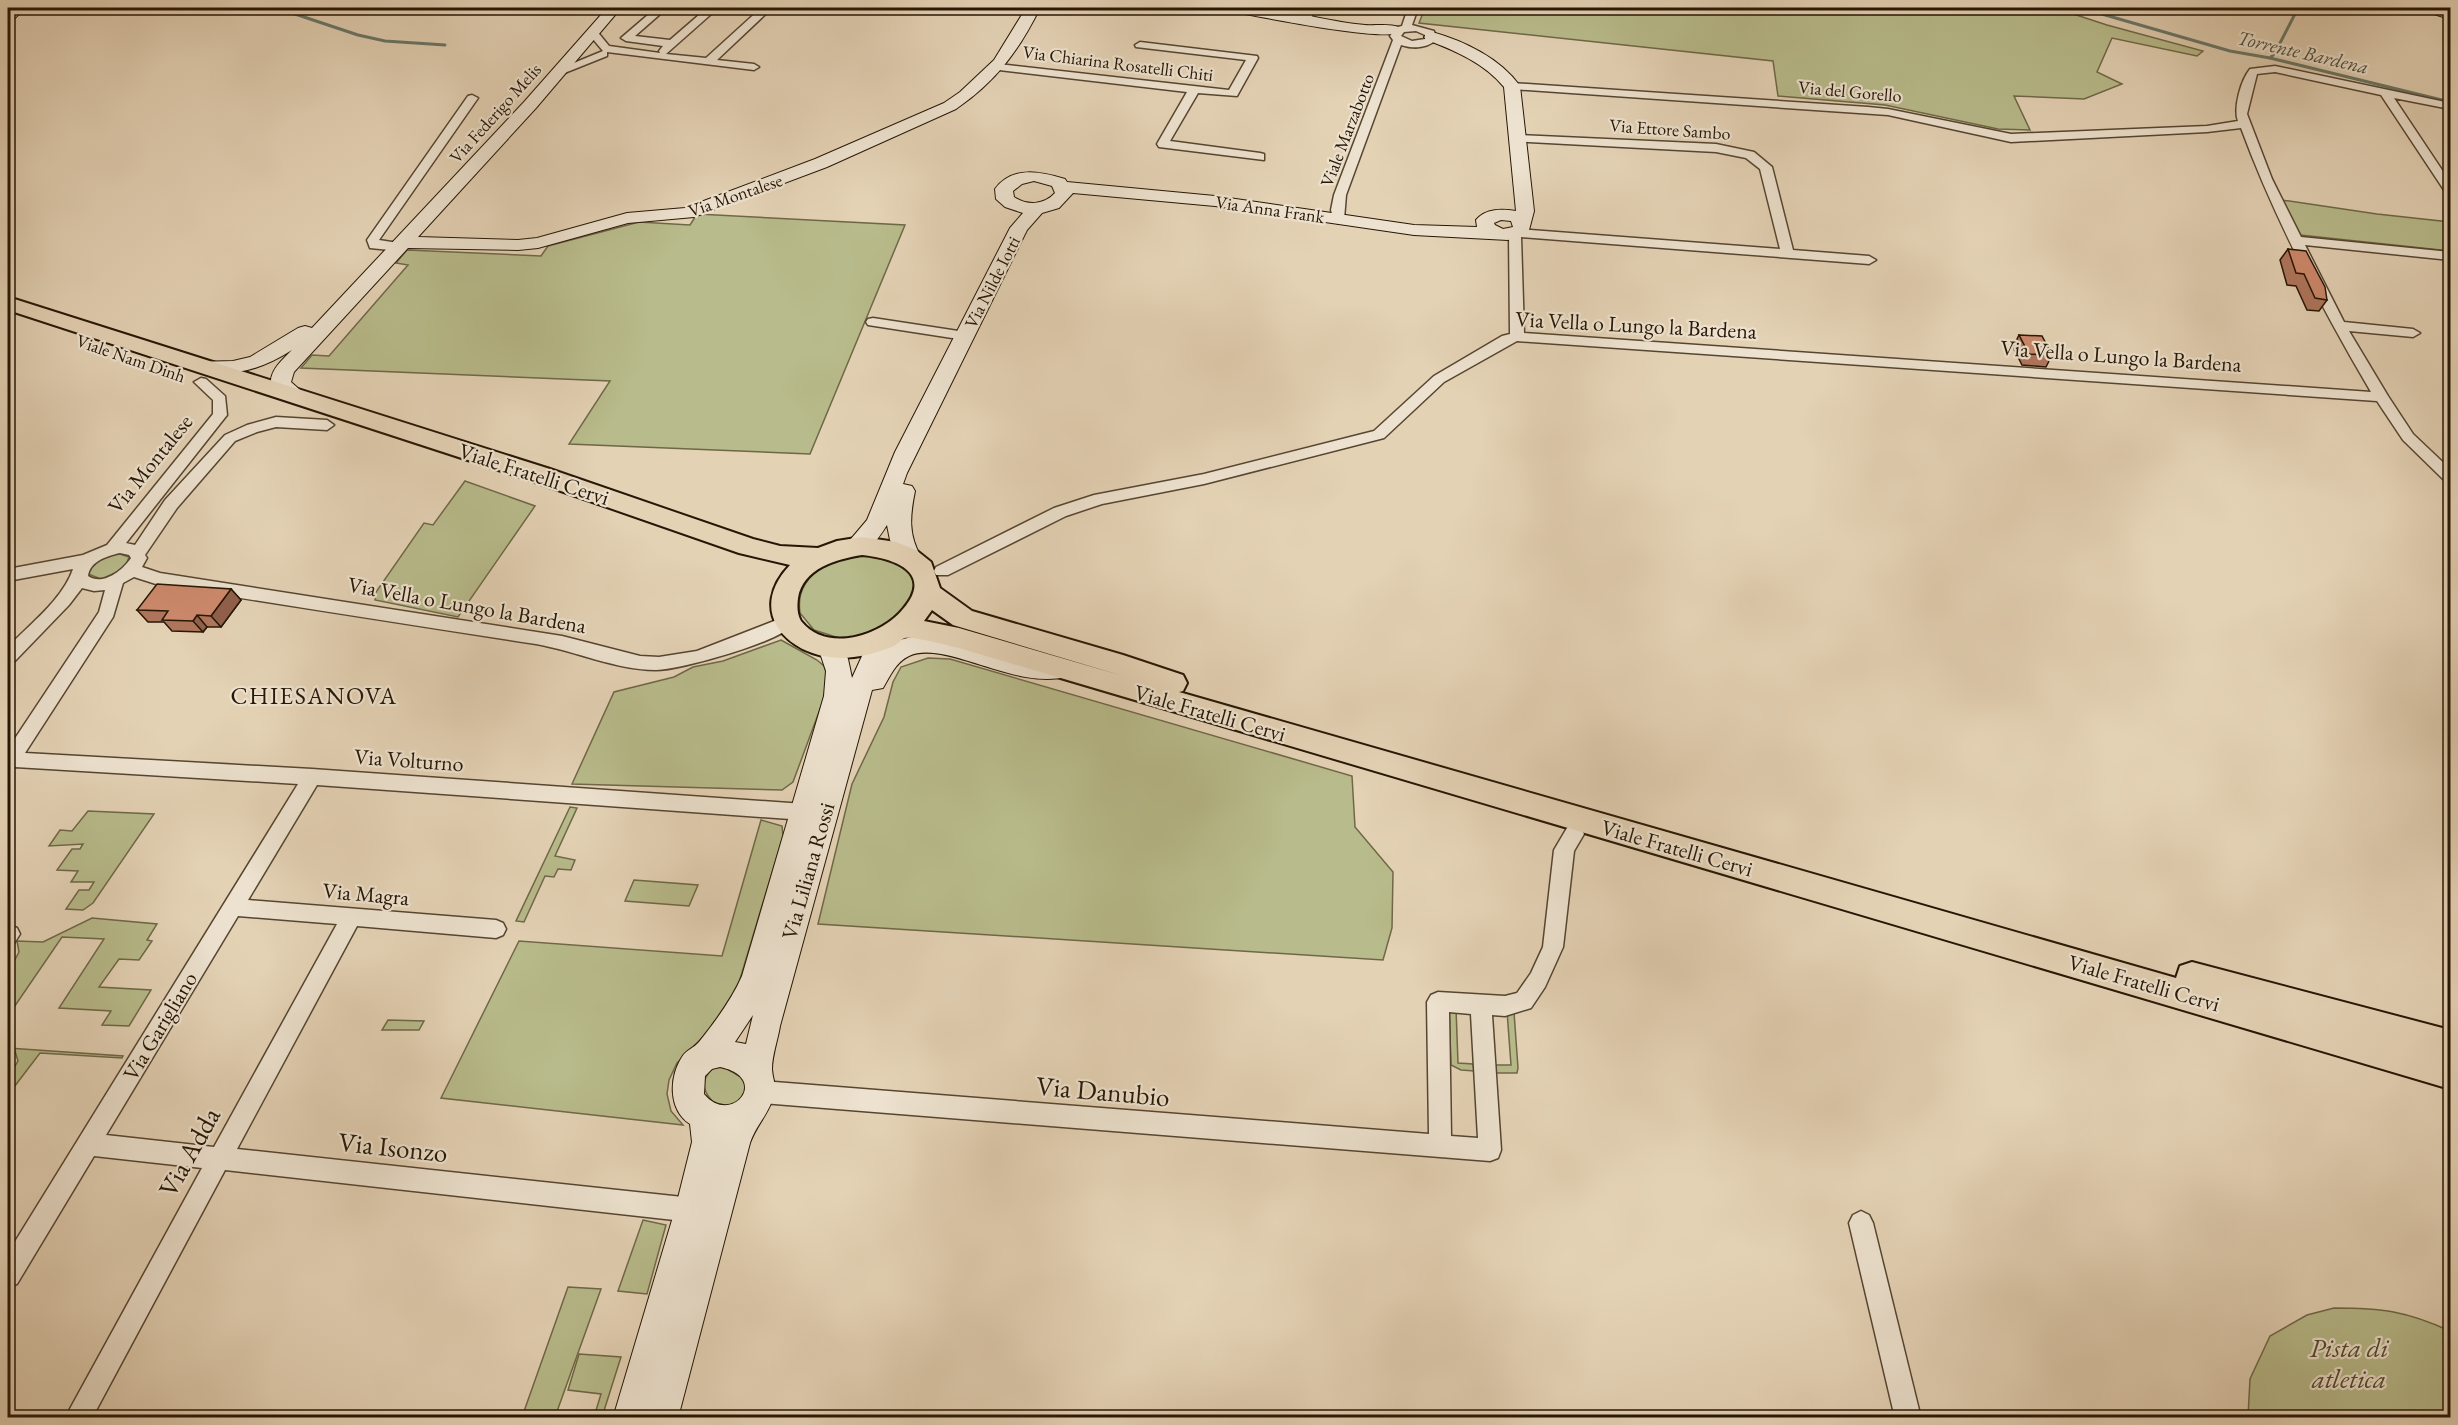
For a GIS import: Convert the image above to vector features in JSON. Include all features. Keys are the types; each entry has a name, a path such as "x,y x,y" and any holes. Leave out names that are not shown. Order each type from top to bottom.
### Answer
{"main road":[{"name":"Viale Nam Dinh","path":"8,303 201,374"},
{"name":"Viale Nam Dinh","path":"8,317 252,390"},
{"name":"Viale Fratelli Cervi","path":"252,390 298,397 780,555 819,557 856,546 891,548 909,557"},
{"name":"Viale Fratelli Cervi","path":"252,390 327,425 763,570 777,579 786,590 799,572 819,557"},
{"path":"909,557 921,568 926,583 934,581"},
{"name":"Viale Fratelli Cervi","path":"934,581 951,611 963,618 1123,665 1346,737 2167,971 2451,1046"},
{"path":"892,634 919,610 934,581"},
{"path":"786,590 784,612 787,622"},
{"name":"Viale Fratelli Cervi","path":"787,622 804,638 830,647 856,647 892,634 949,634 1060,669 2451,1073"}],"street":[{"path":"8,17 18,8"},
{"name":"Via Federigo Melis","path":"402,244 614,8"},
{"path":"662,8 626,38 672,44"},
{"path":"659,56 713,8"},
{"path":"708,62 767,8"},
{"name":"Via Montalese","path":"402,244 518,245 538,243 627,218 688,213 765,186 932,115 971,92 999,67 1033,8"},
{"path":"1234,8 1308,14 1362,30 1403,33 1426,30 1426,41"},
{"path":"2429,8 2451,15"},
{"name":"Viale Marzabotto","path":"1338,219 1340,195 1412,12"},
{"path":"592,32 608,51"},
{"path":"1403,33 1462,50 1490,64 1512,87 1524,211 1511,229"},
{"name":"Viale Marzabotto","path":"1395,55 1426,41"},
{"name":"Via Chiarina Rosatelli Chiti","path":"999,67 1233,94 1254,58 1140,45"},
{"path":"577,49 754,67"},
{"path":"558,72 608,51"},
{"path":"2451,106 2286,71 2262,69 2254,71 2246,89 2241,114 2266,179 2339,326 2381,397 2408,437 2451,477"},
{"name":"Via del Gorello","path":"1512,87 1878,111 2011,138 2207,129 2245,124"},
{"path":"1194,90 1163,144 1260,157"},
{"path":"2386,94 2451,190"},
{"path":"402,244 375,245 373,240 472,98"},
{"name":"Via Ettore Sambo","path":"1516,139 1716,148 1750,155 1766,167 1787,252"},
{"path":"1044,177 1059,183 1062,193 1055,203 1037,208 1017,207 1010,204 1003,194 1005,189 1016,180 1044,177"},
{"name":"Via Anna Frank","path":"1062,193 1093,191 1215,201 1413,230 1511,229"},
{"path":"1517,337 1511,229 1514,206 1521,196"},
{"path":"1017,207 1019,228"},
{"name":"Via Nilde Iotti","path":"924,418 1019,228 1037,208"},
{"path":"1511,229 1869,260"},
{"path":"2297,240 2451,256"},
{"path":"298,397 281,385 280,378 285,369 312,342 335,312 402,244"},
{"path":"201,374 246,366 281,349 335,312"},
{"name":"Via Nilde Iotti","path":"873,322 965,336"},
{"path":"2339,326 2413,333"},
{"name":"Via Vella o Lungo la Bardena","path":"934,581 1060,512 1100,499 1204,479 1379,435 1439,379 1506,339 1517,337 2381,397"},
{"name":"Via Montalese","path":"112,549 220,415 220,399 201,374"},
{"path":"856,546 866,539 877,526 911,439 924,418"},
{"path":"909,557 902,543 897,523 924,418"},
{"name":"Via Montalese","path":"30,571 80,579 89,585 116,580 135,561 171,504 230,438 252,428 276,422 327,425"},
{"name":"Via Montalese","path":"8,575 89,560 112,549 128,548 135,561"},
{"path":"8,657 63,601 80,579 81,569 89,560"},
{"name":"Via Vella o Lungo la Bardena","path":"135,561 159,579 562,642 640,663 653,664 719,652 787,622"},
{"path":"8,760 106,612 114,596 116,580"},
{"path":"830,647 840,666 853,677 892,634"},
{"path":"840,758 862,722 878,671 885,661 910,646 924,643 936,644 1022,668 1060,669"},
{"name":"Via Liliana Rossi","path":"660,1418 734,1143 742,1119 752,1109 759,1080 765,1026 840,758 853,677"},
{"name":"Via Liliana Rossi","path":"706,1119 690,1102 687,1083 690,1071 696,1062 707,1056 746,1000 757,976 804,812 853,677"},
{"name":"Via Volturno","path":"8,760 312,777 804,812"},
{"name":"Via Garigliano","path":"8,1275 312,777"},
{"path":"1440,1147 1437,1002 1506,1006 1524,1001 1538,980 1553,947 1564,850 1574,834"},
{"name":"Via Magra","path":"233,907 496,929"},
{"name":"Via Adda","path":"78,1418 352,916"},
{"name":"Via Danubio","path":"759,1080 1490,1150 1481,1005"},
{"path":"707,1056 731,1053 741,1056 759,1080"},
{"path":"631,1418 692,1210 708,1142 706,1119 723,1123 742,1119"},
{"name":"Via Isonzo","path":"88,1144 692,1210"},
{"path":"1861,1223 1908,1418"}],"green space":[{"path":"1425,8 2055,8 2107,25 2203,51 2197,56 2112,38 2097,72 2122,84 2084,99 2014,96 2030,130 1998,129 1885,105 1778,96 1773,61 1419,23"},
{"path":"2282,200 2450,222 2450,251 2300,235"},
{"path":"697,214 905,225 810,454 569,444 610,381 301,368 312,355 329,356 408,265 396,263 407,250 541,256 548,246 639,222 690,225"},
{"path":"465,481 535,506 458,617 375,600 376,592 424,523 433,525"},
{"path":"117,553 129,557 125,569 101,579 88,574 89,568 100,558"},
{"path":"867,554 895,562 911,575 915,582 912,603 883,630 854,638 839,638 814,630 800,613 803,588 819,570 830,564"},
{"path":"781,640 817,660 824,666 828,678 823,701 793,782 782,790 572,784 614,692 674,677 693,667 723,661"},
{"path":"928,658 950,659 1352,776 1355,827 1393,872 1392,928 1383,960 818,924 852,784 884,717 893,682 901,667"},
{"path":"570,807 577,808 555,856 575,860 571,870 558,869 554,877 545,876 524,922 516,921"},
{"path":"88,811 154,814 93,903 83,910 66,909 79,890 89,890 94,882 71,882 78,871 57,870 72,849 80,849 83,844 49,846 60,830 72,831"},
{"path":"761,820 782,826 783,836 737,989 719,1021 677,1063 669,1080 667,1094 671,1111 683,1125 441,1098 519,941 722,956"},
{"path":"634,880 698,885 689,906 625,901"},
{"path":"92,918 157,924 147,940 152,941 139,960 119,959 99,987 151,990 129,1026 102,1025 111,1011 59,1008 104,939 62,937 8,1016 8,973 19,952 17,941 43,942"},
{"path":"1449,1007 1456,1008 1458,1063 1473,1064 1474,1071 1461,1070 1451,1065"},
{"path":"1507,1011 1514,1012 1518,1068 1517,1073 1495,1073 1494,1065 1511,1065"},
{"path":"388,1020 424,1021 419,1030 382,1030"},
{"path":"8,1048 123,1056 122,1058 40,1053 11,1091 8,1090 8,1078 18,1061 15,1051 8,1050"},
{"path":"724,1067 744,1079 746,1091 736,1105 717,1106 704,1088 708,1073 713,1068"},
{"path":"643,1220 666,1225 647,1294 618,1291"},
{"path":"568,1287 601,1289 555,1417 522,1417"},
{"name":"Pista di atletica","path":"2334,1308 2394,1312 2450,1331 2450,1417 2248,1417 2250,1379 2270,1336 2307,1315"},
{"path":"579,1354 621,1357 602,1417 594,1417 601,1394 568,1390"}],"building":[{"path":"2288,249 2306,251 2325,287 2327,300 2315,298 2304,274 2296,273"},
{"path":"2019,335 2042,336 2052,355 2029,354"},
{"path":"157,584 231,589 211,616 197,615 193,621 162,620 168,611 137,610"}],"waterway":[{"path":"277,8 358,35 385,41 445,45"},
{"name":"Torrente Bardena","path":"2081,8 2230,51 2270,58"},
{"path":"2270,58 2275,53 2298,8"},
{"name":"Torrente Bardena","path":"2270,58 2450,102"}],"district":[{"name":"CHIESANOVA","path":"314,695"}]}
